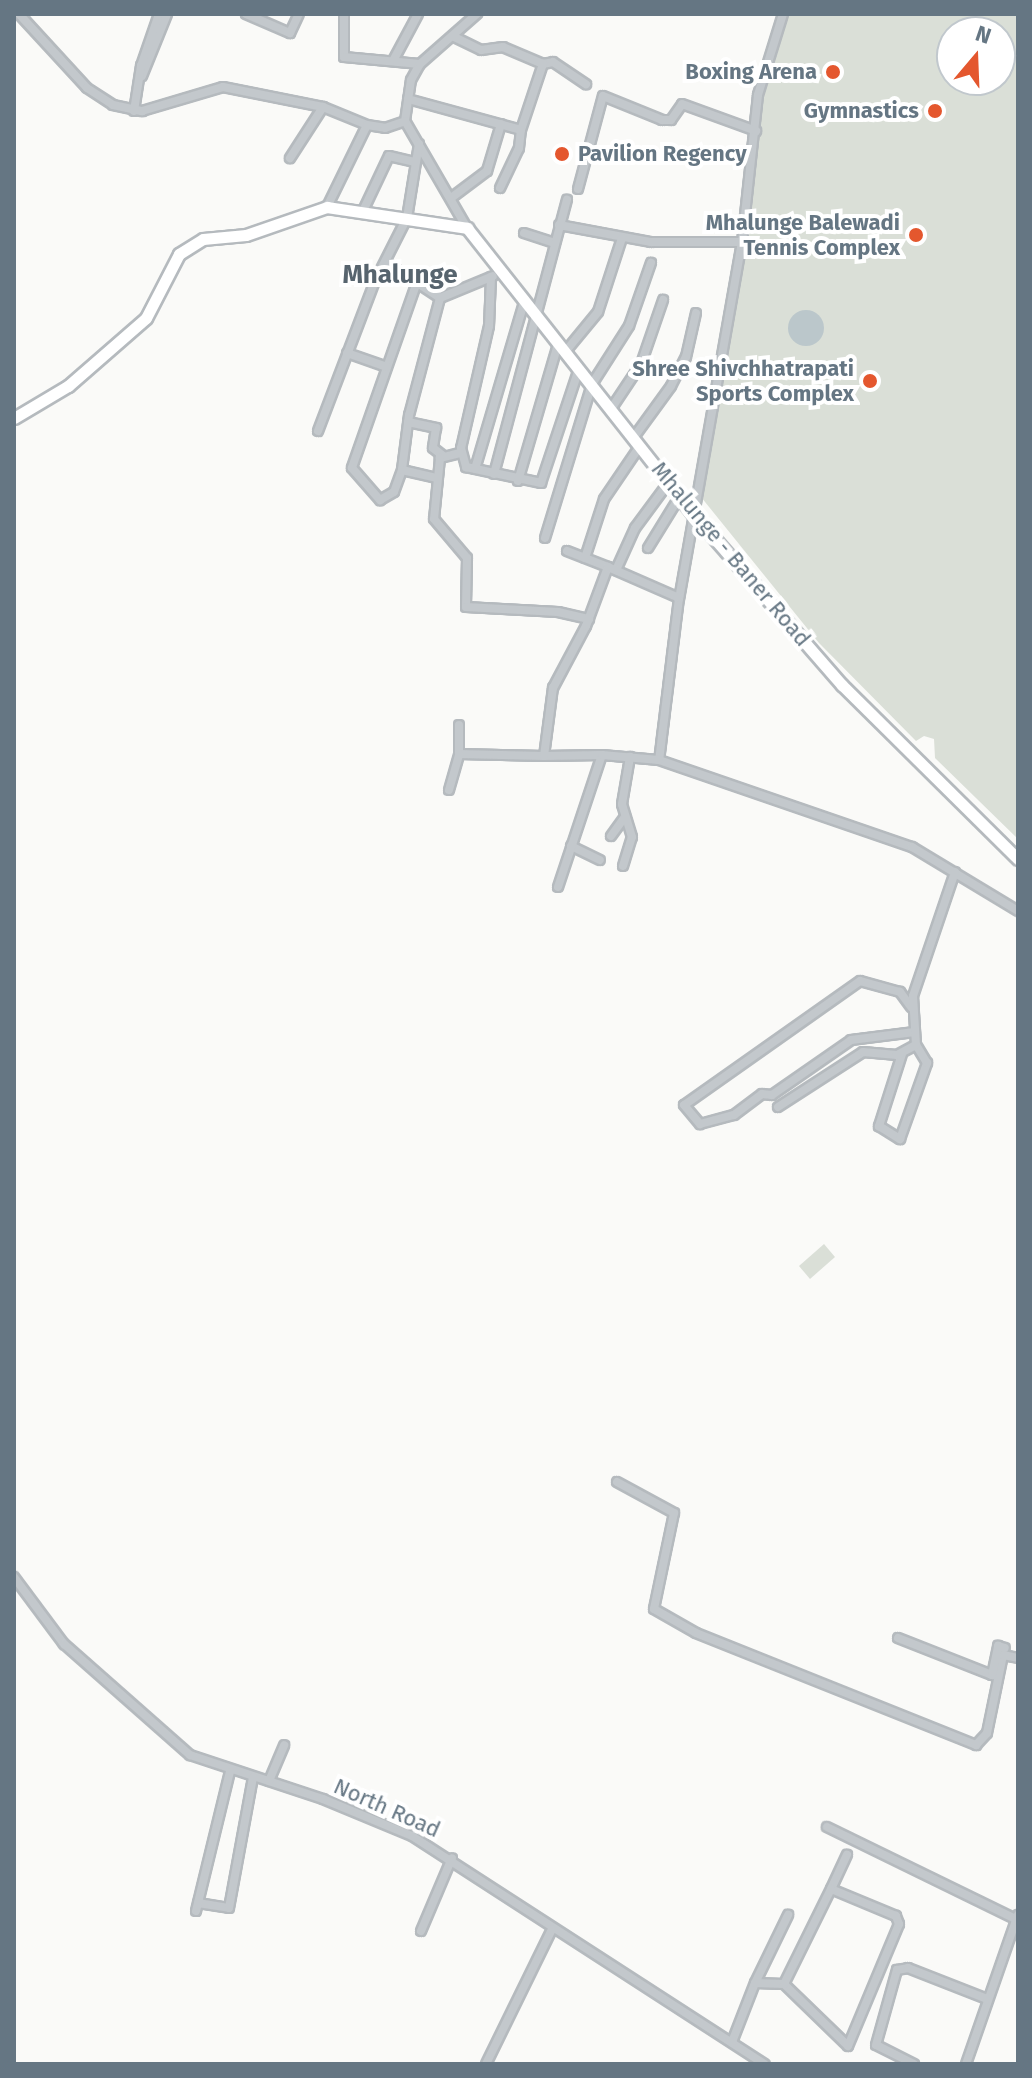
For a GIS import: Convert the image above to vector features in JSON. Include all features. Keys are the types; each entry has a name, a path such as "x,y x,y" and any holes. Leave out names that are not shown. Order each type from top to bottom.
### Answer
{"main road":[{"path":"14,418 68,386 146,318 188,245 280,226 327,207 467,228"},
{"name":"Mhalunge - Baner Road","path":"467,228 496,275 524,302 694,515 842,685 1018,859"}],"street":[{"path":"19,14 100,99 134,111 223,87 323,107 367,125 385,128 405,121"},
{"path":"134,111 159,14"},
{"path":"141,77 167,14"},
{"path":"246,14 290,33 299,14"},
{"path":"344,14 344,57 394,59 420,64"},
{"path":"394,59 418,14"},
{"path":"467,228 405,121 408,99 420,64 477,14"},
{"path":"659,760 679,598 742,242 761,77 783,14"},
{"path":"454,37 481,50 503,47 543,64 553,62 586,84"},
{"path":"500,188 543,64"},
{"path":"578,189 603,96 662,120 671,120 682,104 756,131"},
{"path":"408,99 521,130"},
{"path":"290,158 323,107"},
{"path":"451,198 487,171 501,124"},
{"path":"327,207 367,125"},
{"path":"318,431 347,353 407,218 419,144"},
{"path":"362,213 389,156 415,162"},
{"path":"494,474 538,321 554,243 567,200"},
{"path":"559,225 622,238 742,242"},
{"path":"524,233 554,243"},
{"path":"518,481 562,348 592,323 622,238"},
{"path":"387,263 440,298"},
{"path":"545,538 592,384 629,326 651,263"},
{"path":"440,298 496,275"},
{"path":"496,275 489,326 460,453 466,467 537,485 544,480 579,369"},
{"path":"417,282 352,468 380,500 394,492 402,470 408,422 440,298"},
{"path":"611,409 641,364 663,300"},
{"path":"475,469 524,302"},
{"path":"585,558 604,499 676,378 696,313"},
{"path":"347,353 387,367"},
{"path":"408,422 436,428 433,448 442,455 460,453"},
{"path":"442,455 436,478 435,524 467,558 466,607 558,612 589,619"},
{"path":"402,470 436,478"},
{"path":"544,756 553,688 635,528 669,482"},
{"path":"648,548 680,496"},
{"path":"567,551 679,598"},
{"path":"449,790 459,754 459,725"},
{"path":"459,754 602,755 659,760 912,847 1018,911"},
{"path":"558,887 602,755"},
{"path":"623,866 632,837 625,817 630,757"},
{"path":"611,836 625,817"},
{"path":"571,846 600,860"},
{"path":"902,1054 879,1126 900,1139 926,1069 916,1045 911,1007 955,872"},
{"path":"911,1007 900,992 860,981 684,1105 700,1124 734,1115 762,1094 772,1095 851,1040 915,1032"},
{"path":"778,1107 863,1052 902,1054 916,1045"},
{"path":"617,1482 674,1513 654,1609 696,1633 976,1745 987,1733 1003,1655 1018,1658"},
{"name":"North Road","path":"14,1577 64,1644 190,1755 230,1772 269,1781 373,1818 452,1858 552,1929 765,2064"},
{"path":"898,1638 992,1675 998,1646 1005,1648"},
{"path":"269,1781 284,1745"},
{"path":"230,1772 197,1907 229,1908 253,1777"},
{"path":"827,1827 1017,1917 966,2064"},
{"path":"784,1984 847,1854"},
{"path":"421,1931 452,1858"},
{"path":"755,1983 784,1984 848,2046 899,1919 831,1889"},
{"path":"732,2042 755,1983 788,1915"},
{"path":"486,2064 552,1929"},
{"path":"914,2064 876,2045 897,1970 908,1968 987,1999"}],"shaded area":[{"name":"Shree Shivchhatrapati Sports Complex","path":"786,14 1018,14 1018,839 935,758 934,739 924,736 916,741 819,643 701,497 742,264 759,88"},
{"path":"806,310 819,315 824,328 819,341 806,346 793,341 788,328 793,315"},
{"path":"824,1244 835,1257 810,1279 799,1266"}],"place":[{"name":"Boxing Arena","path":"833,72"},
{"name":"Gymnastics","path":"935,111"},
{"name":"Pavilion Regency","path":"562,154"},
{"name":"Mhalunge Balewadi Tennis Complex","path":"916,235"},
{"name":"Shree Shivchhatrapati Sports Complex","path":"870,381"}],"district":[{"name":"Mhalunge","path":"400,275"}]}
